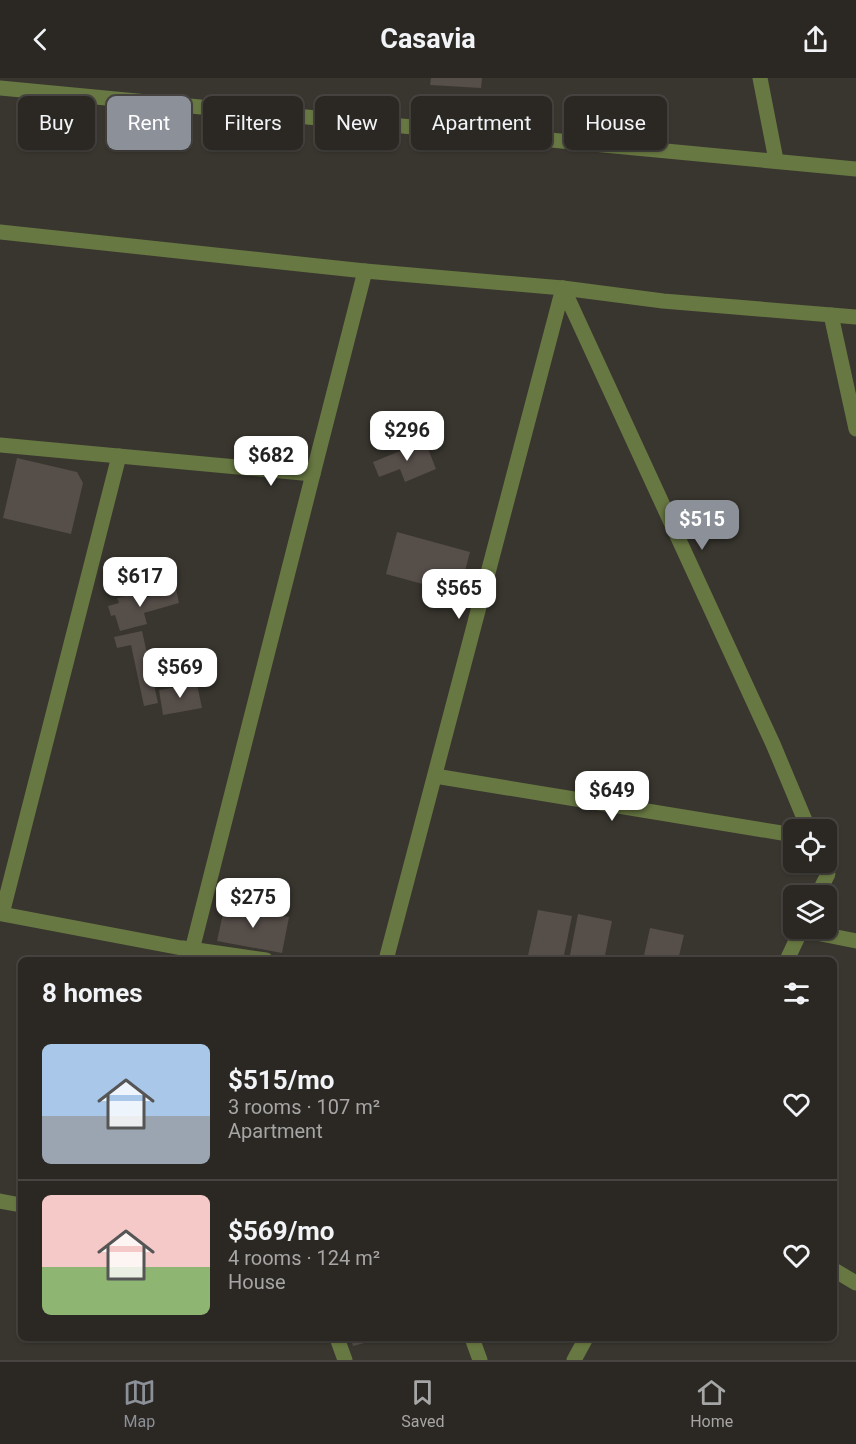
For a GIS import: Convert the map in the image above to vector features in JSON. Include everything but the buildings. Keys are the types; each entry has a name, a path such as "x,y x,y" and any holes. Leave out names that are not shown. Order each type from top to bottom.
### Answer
{"street":[{"path":"760,78 776,160"},
{"path":"0,88 856,169"},
{"path":"0,232 365,271 563,288 663,301 856,317"},
{"path":"188,949 365,271"},
{"path":"387,957 563,288"},
{"path":"563,288 773,744 804,819"},
{"path":"831,315 856,429"},
{"path":"0,445 313,474"},
{"path":"119,456 1,918 245,957"},
{"path":"435,776 783,833"},
{"path":"837,937 856,941"},
{"path":"788,957 797,939"},
{"path":"0,1201 18,1204"},
{"path":"837,1272 856,1284"},
{"path":"338,1341 345,1360"},
{"path":"473,1341 480,1360"},
{"path":"574,1360 584,1341"}]}
